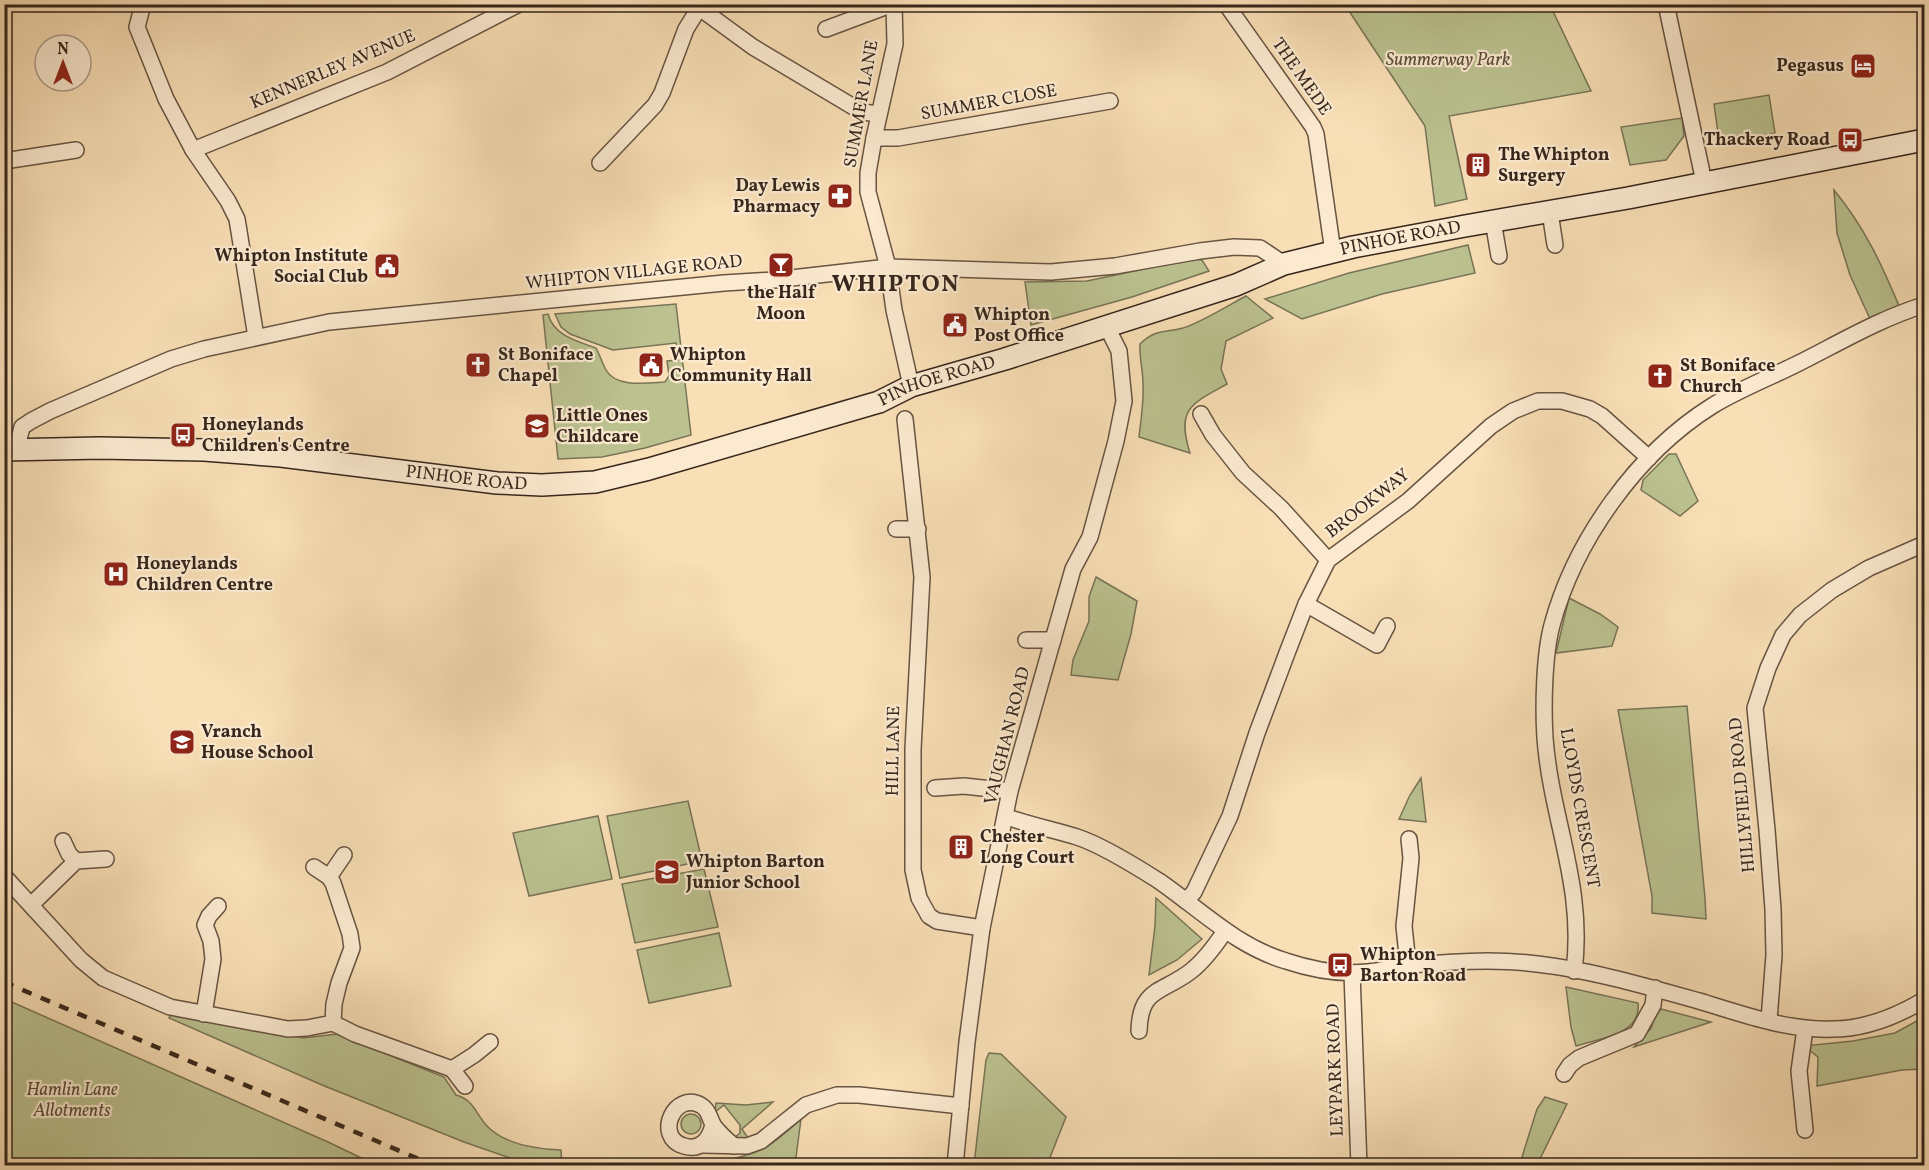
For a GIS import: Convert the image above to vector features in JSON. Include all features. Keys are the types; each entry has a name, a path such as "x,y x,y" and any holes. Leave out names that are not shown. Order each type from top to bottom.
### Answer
{"main road":[{"name":"PINHOE ROAD","path":"11,449 204,450 281,456 497,483 542,485 595,482 649,469 879,402 911,386 1107,327 1236,285 1284,264 1333,252 1493,221 1628,198 1924,140"}],"street":[{"path":"143,4 137,20 139,35 166,99 193,150 228,201 237,219 256,337"},
{"name":"KENNERLEY AVENUE","path":"193,150 387,72 519,4"},
{"path":"826,29 893,4"},
{"name":"SUMMER LANE","path":"893,4 895,44 874,138 868,173 868,192 888,267 894,310 911,386"},
{"name":"THE MEDE","path":"1226,4 1316,134 1333,252"},
{"path":"1666,4 1704,182"},
{"path":"600,163 659,99 667,85 696,6 753,46 853,107 862,112 879,114"},
{"name":"SUMMER CLOSE","path":"874,138 898,138 1110,101"},
{"path":"4,161 76,150"},
{"path":"1550,212 1555,244"},
{"path":"1493,221 1499,256"},
{"name":"WHIPTON VILLAGE ROAD","path":"11,449 22,427 50,411 171,359 256,337 363,317 774,280 888,267 1051,272 1115,266 1200,251 1252,247 1266,251 1284,264"},
{"name":"LLOYDS CRESCENT","path":"1574,971 1577,931 1575,901 1545,737 1546,686 1551,628 1560,599 1590,535 1620,491 1648,458 1712,406 1870,326 1924,305"},
{"name":"VAUGHAN ROAD","path":"955,1166 982,928 1011,791 1074,569 1090,537 1120,425 1124,401 1119,351 1107,327"},
{"name":"BROOKWAY","path":"1186,901 1194,892 1230,816 1257,733 1306,604 1328,560 1408,501 1491,426 1513,411 1538,401 1562,401 1590,409 1602,416 1648,458"},
{"path":"1201,414 1213,435 1243,473 1281,508 1328,560"},
{"name":"HILL LANE","path":"905,419 922,577 913,749 913,870 919,898 929,916 937,921 982,928"},
{"path":"896,529 918,529"},
{"name":"HILLYFIELD ROAD","path":"1769,1020 1774,955 1773,909 1755,708 1768,668 1783,635 1800,615 1824,596 1869,568 1924,544"},
{"path":"1306,604 1377,645 1387,626"},
{"path":"1026,640 1053,640"},
{"path":"935,788 964,786 1011,791"},
{"path":"1007,817 1079,838 1131,865 1256,951 1337,973 1368,972 1408,965 1494,961 1529,963 1655,988 1805,1029 1854,1027 1887,1018 1924,1000"},
{"path":"1408,839 1411,858 1404,926 1408,965"},
{"path":"63,841 69,854 76,861"},
{"path":"329,877 344,855"},
{"path":"31,905 76,861 106,859"},
{"path":"314,867 329,877 338,895 351,934 350,955 343,969 333,1023"},
{"path":"4,876 81,960 103,978 170,1006 204,1014 288,1029 333,1023 355,1034 452,1069 465,1086"},
{"path":"204,1014 213,959 211,941 199,922 209,916 218,906"},
{"path":"1139,1031 1139,1018 1143,1005 1151,994 1198,966 1225,931"},
{"name":"LEYPARK ROAD","path":"1352,973 1359,1166"},
{"path":"1564,1074 1579,1058 1637,1034 1653,1005 1655,988"},
{"path":"1805,1029 1799,1071 1805,1130"},
{"path":"452,1069 490,1042"},
{"path":"734,1146 713,1125 710,1114 701,1106 690,1103 679,1106 670,1114 668,1126 671,1137 680,1145 691,1148 702,1144 734,1146 747,1146 760,1141 806,1105 837,1095 859,1095 961,1106"},
{"path":"702,1144 710,1136 713,1125"}],"green space":[{"name":"Summerway Park","path":"1345,5 1550,5 1591,91 1449,116 1467,199 1435,206 1425,126"},
{"path":"1769,95 1775,133 1738,142 1718,133 1714,104"},
{"path":"1682,118 1684,136 1666,160 1630,165 1621,127"},
{"path":"1834,190 1872,246 1900,308 1871,321 1850,275 1837,233"},
{"path":"1468,245 1475,273 1382,294 1302,319 1265,299 1349,273"},
{"path":"1192,259 1202,260 1209,271 1132,297 1031,325 1025,282 1087,281"},
{"path":"1246,296 1273,318 1226,341 1221,369 1227,384 1196,403 1186,417 1186,438 1190,453 1139,437 1143,390 1140,344 1155,334 1198,322"},
{"path":"676,304 691,435 602,457 558,459 543,315 548,314 555,328 567,337 596,348 606,370 617,380 632,383 665,382 669,376 667,361 678,360 676,343 613,350 570,334 561,327 555,314"},
{"path":"1669,454 1676,454 1698,501 1680,516 1641,490 1643,480"},
{"path":"1096,577 1137,601 1131,634 1118,680 1071,675 1073,660 1089,621 1089,597"},
{"path":"1569,598 1600,614 1618,627 1612,646 1556,653"},
{"path":"1687,706 1706,919 1652,913 1652,896 1618,710"},
{"path":"1421,778 1426,822 1399,819 1410,795"},
{"path":"688,801 702,861 620,878 607,816"},
{"path":"598,816 612,879 529,896 513,833"},
{"path":"704,869 718,927 635,943 622,884"},
{"path":"1156,898 1202,939 1177,960 1149,975 1155,926"},
{"path":"719,933 731,986 649,1003 637,950"},
{"path":"1566,987 1638,1003 1637,1014 1626,1029 1576,1046"},
{"name":"Hamlin Lane Allotments","path":"5,999 328,1142 376,1165 5,1165"},
{"path":"1661,1009 1711,1022 1634,1047 1651,1028 1655,1016"},
{"path":"172,1012 303,1038 337,1034 444,1077 456,1095 467,1101 496,1134 523,1145 561,1150 562,1165 530,1165 464,1142 322,1085 169,1018"},
{"path":"1924,1017 1924,1069 1902,1070 1817,1086 1818,1057 1804,1046 1853,1041 1895,1033"},
{"path":"989,1053 1001,1054 1066,1117 1047,1165 974,1165 986,1060"},
{"path":"1545,1097 1567,1104 1537,1165 1533,1165 1522,1157 1537,1109"},
{"path":"773,1102 742,1129 748,1138 734,1138 740,1133 740,1125 724,1105 715,1112 716,1103 746,1105"},
{"path":"691,1114 698,1117 701,1124 698,1131 691,1134 684,1131 681,1124 684,1117"},
{"path":"801,1119 795,1165 735,1165 736,1158 764,1148"}],"railway":[{"path":"4,982 435,1166"}],"place":[{"name":"Pegasus","path":"1863,66"},
{"name":"Thackery Road","path":"1850,140"},
{"name":"The Whipton Surgery","path":"1478,165"},
{"name":"Day Lewis Pharmacy","path":"840,196"},
{"name":"the Half Moon","path":"781,265"},
{"name":"Whipton Institute Social Club","path":"387,266"},
{"name":"Whipton Post Office","path":"955,325"},
{"name":"St Boniface Chapel","path":"478,365"},
{"name":"Whipton Community Hall","path":"651,365"},
{"name":"St Boniface Church","path":"1660,376"},
{"name":"Little Ones Childcare","path":"537,426"},
{"name":"Honeylands Children's Centre","path":"183,435"},
{"name":"Honeylands Children Centre","path":"116,574"},
{"name":"Vranch House School","path":"182,742"},
{"name":"Chester Long Court","path":"961,847"},
{"name":"Whipton Barton Junior School","path":"667,872"},
{"name":"Whipton Barton Road","path":"1340,965"}],"district":[{"name":"WHIPTON","path":"896,285"}]}
